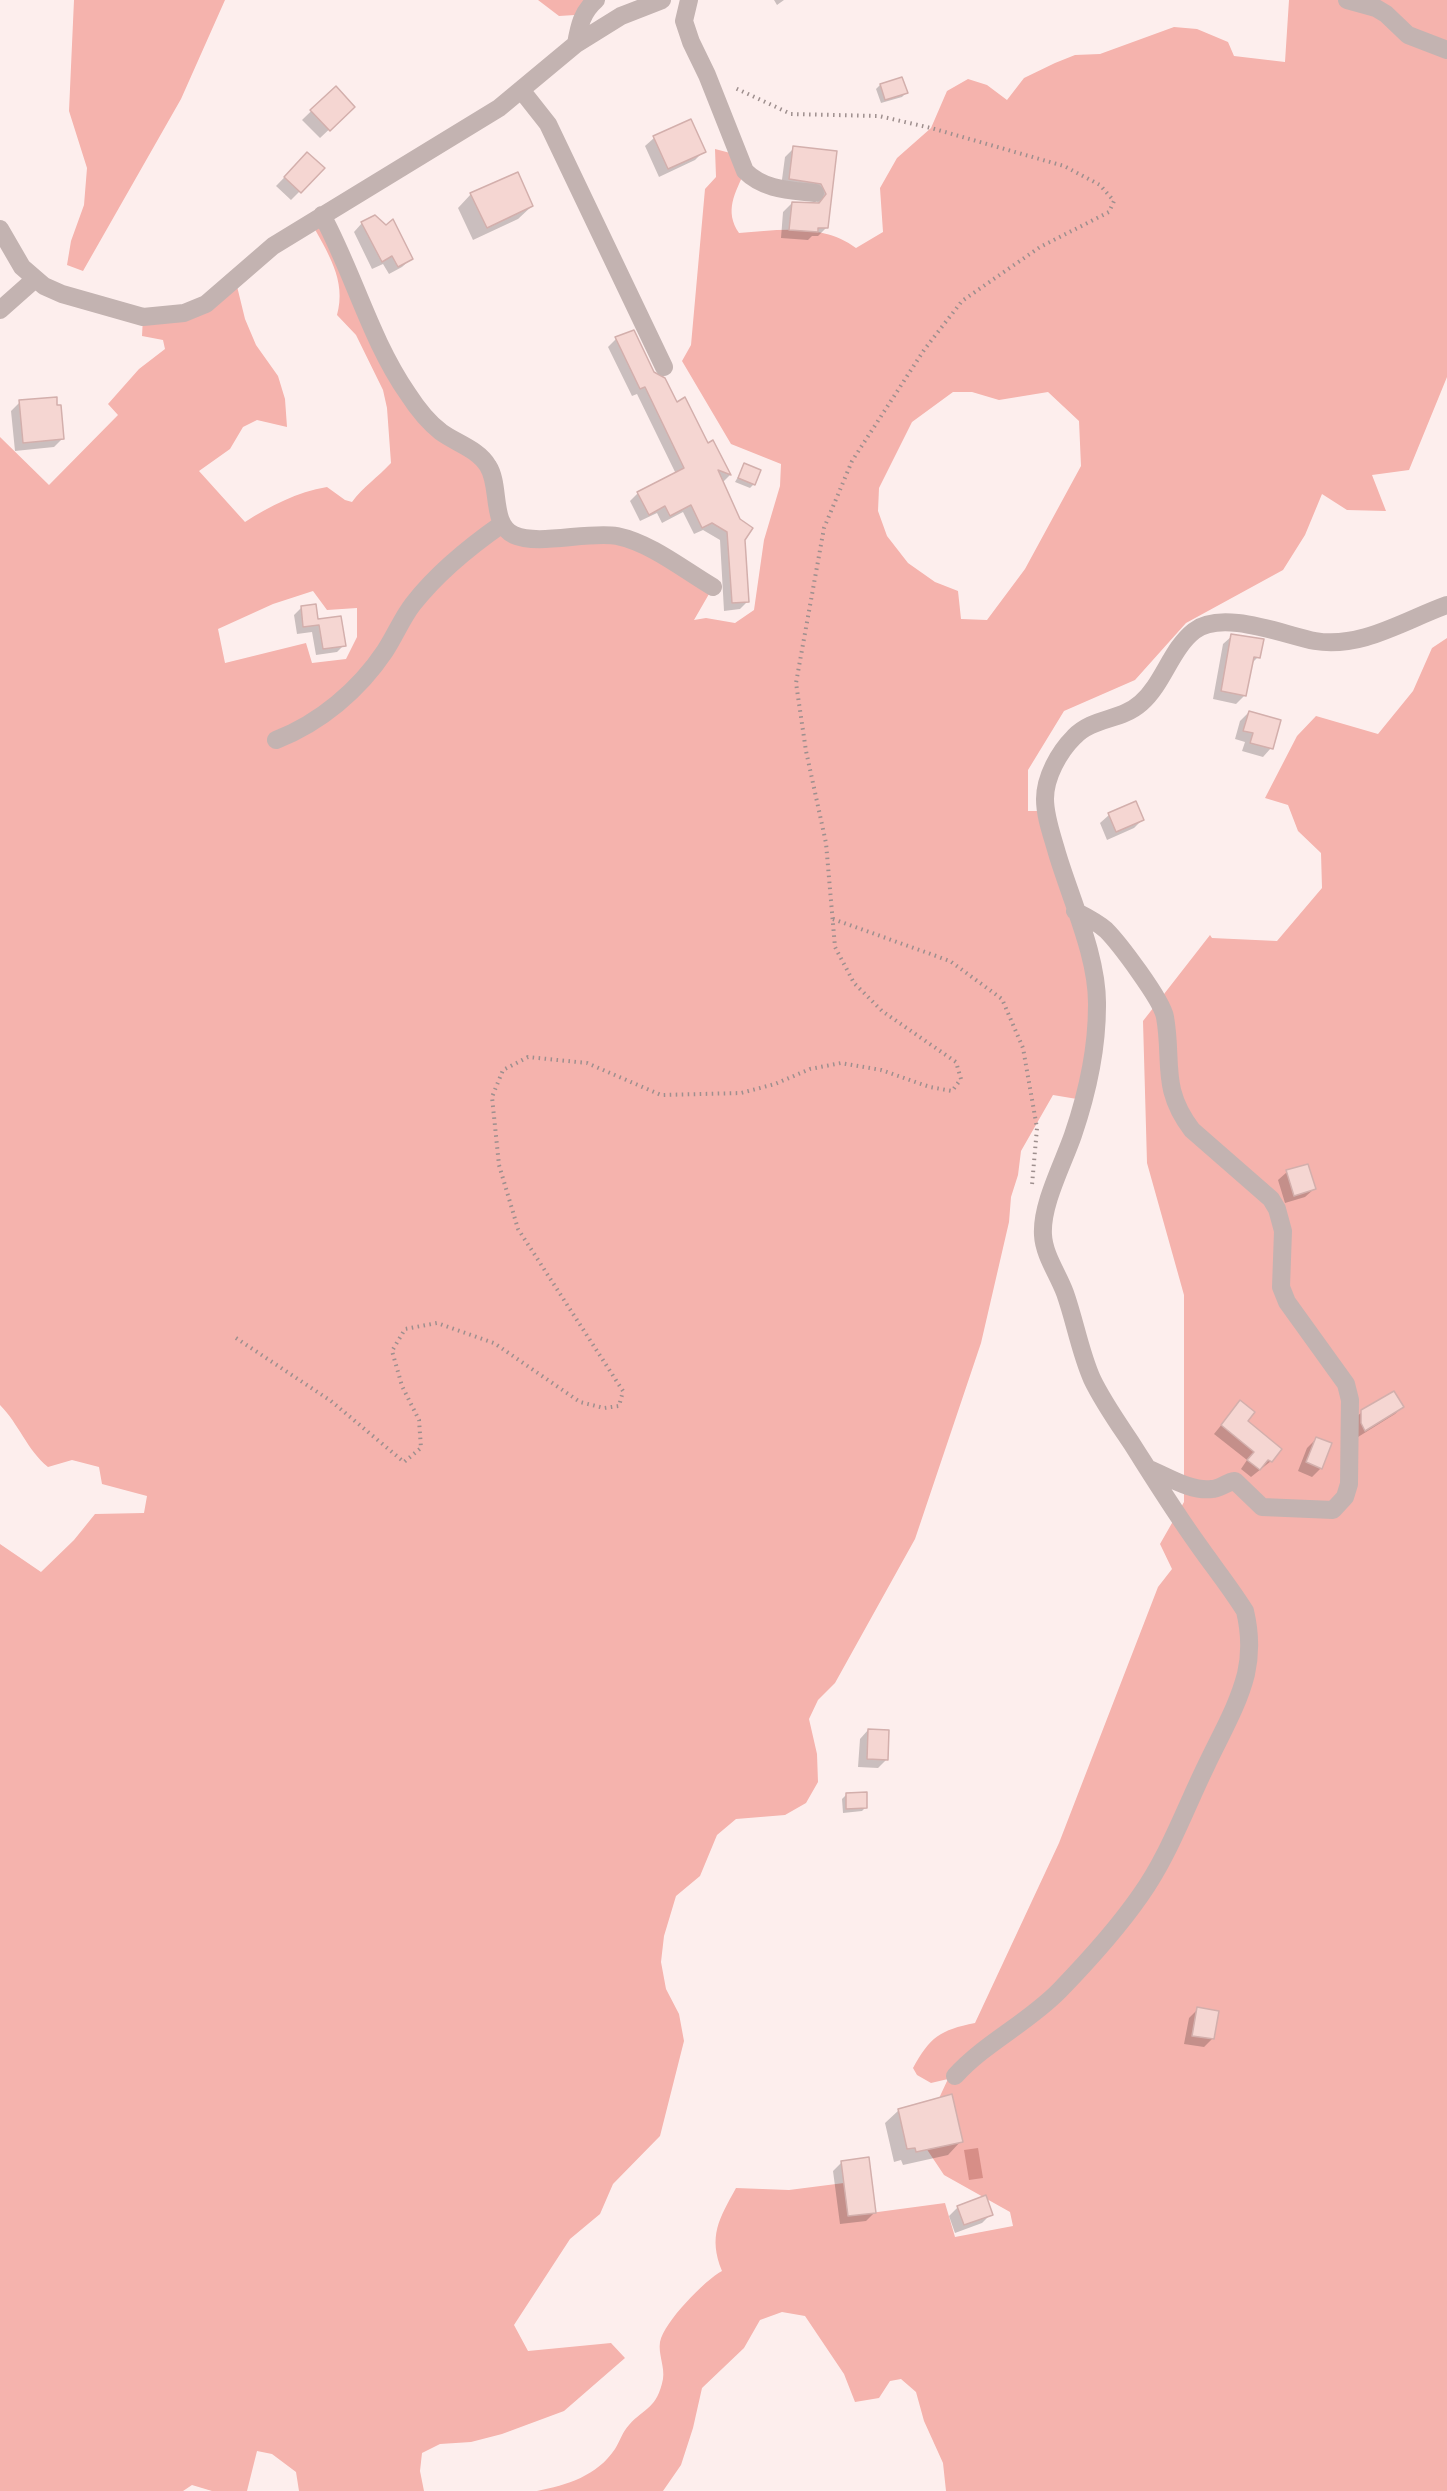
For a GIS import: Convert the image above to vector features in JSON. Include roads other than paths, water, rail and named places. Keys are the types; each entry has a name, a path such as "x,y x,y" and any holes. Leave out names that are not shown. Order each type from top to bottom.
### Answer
{"street":[{"path":"576,44 580,22 589,6 596,0"},
{"path":"0,229 22,267 35,279 62,294 143,317 184,313 206,304 273,246 470,128 522,92 576,44 621,16 662,0"},
{"path":"688,0 684,21 745,171 757,183 773,188 815,193"},
{"path":"1347,0 1376,8 1408,35 1447,50"},
{"path":"522,92 548,123 664,368"},
{"path":"322,215 339,246 384,356 408,395 440,432 476,453 488,464 497,484 499,516 502,524 514,535 529,538 596,534 618,536 638,543 713,587"},
{"path":"0,310 35,279"},
{"path":"276,740 314,722 335,706 368,674 411,606 436,577 502,524"},
{"path":"955,2076 983,2050 1023,2024 1053,1997 1140,1896 1161,1861 1241,1690 1250,1648 1249,1627 1245,1611 1147,1468 1091,1376 1043,1234 1046,1211 1088,1083 1095,1046 1098,1005 1095,980 1049,826 1045,799 1051,775 1062,751 1089,724 1123,715 1139,705 1155,689 1192,632 1215,623 1240,623 1317,641 1342,642 1362,639 1447,605"},
{"path":"1075,911 1106,929 1160,1005 1166,1025 1169,1084 1184,1119 1192,1130 1271,1199 1283,1231 1281,1287 1287,1302 1346,1384 1350,1400 1349,1484 1345,1497 1332,1510 1262,1506 1235,1481 1216,1489 1206,1490 1192,1487 1147,1468"}]}
